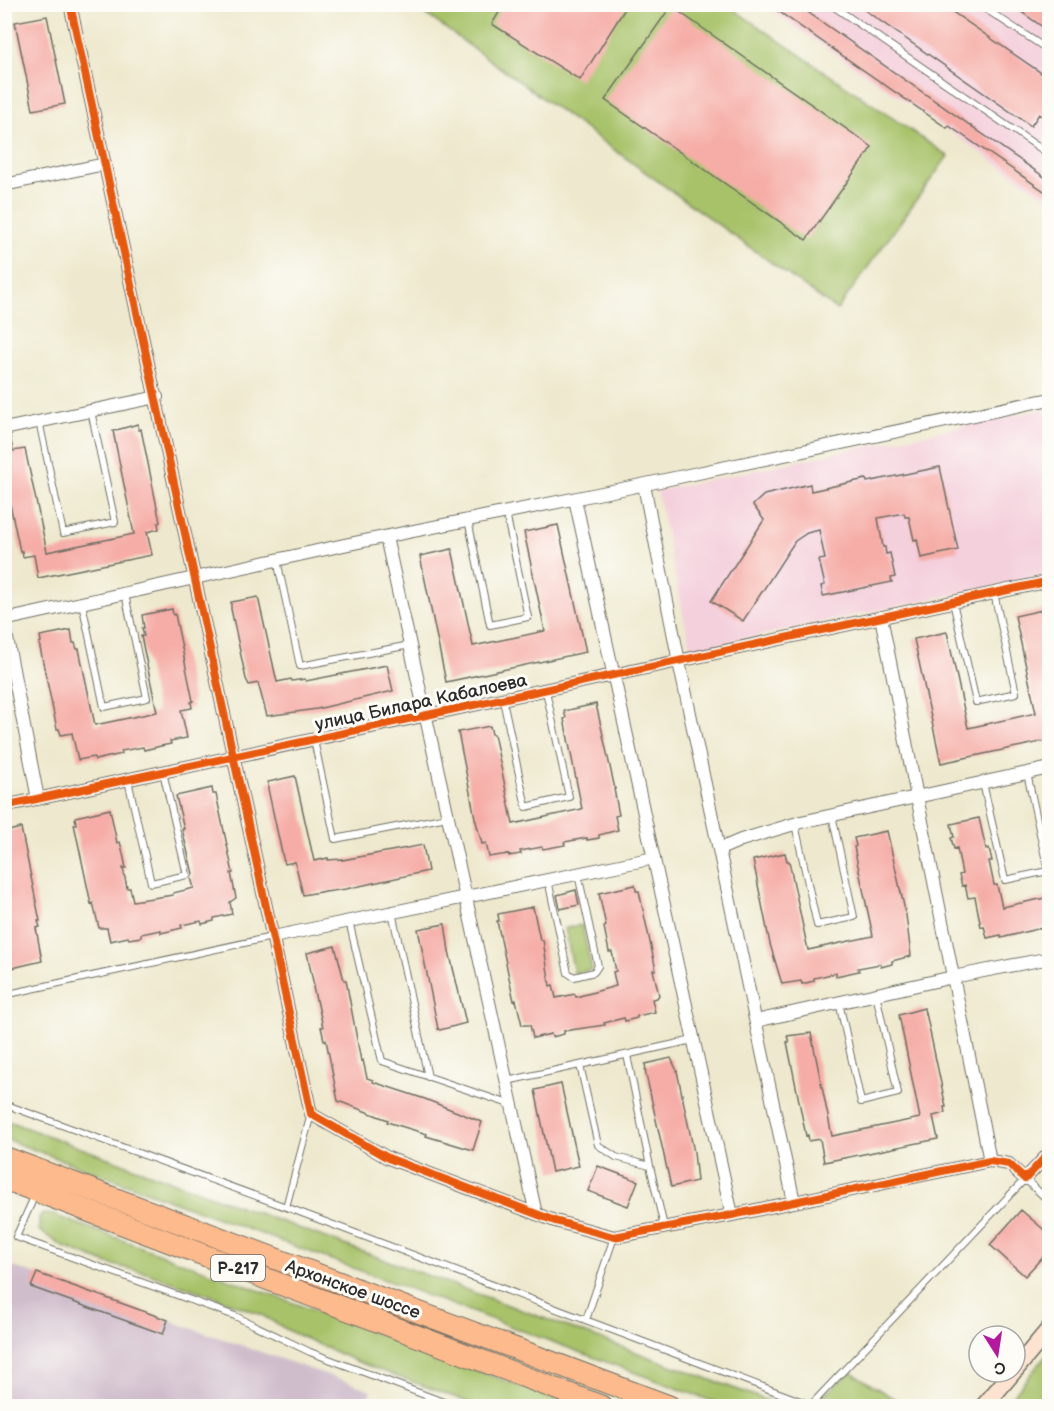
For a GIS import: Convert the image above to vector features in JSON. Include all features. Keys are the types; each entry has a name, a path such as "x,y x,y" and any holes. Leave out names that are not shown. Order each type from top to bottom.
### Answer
{"highway":[{"name":"Архонское шоссе","path":"4,1157 669,1407"},
{"name":"Архонское шоссе","path":"4,1179 602,1407"}],"main road":[{"path":"1027,1355 1050,1328"},
{"path":"984,1407 1003,1384"}],"street":[{"path":"70,4 311,1114 388,1158 555,1221 614,1237 732,1215 990,1161 1009,1164 1025,1179 1050,1152"},
{"path":"4,185 105,164"},
{"path":"4,429 157,397"},
{"path":"39,799 4,621 277,560 1050,399"},
{"path":"644,485 679,662 794,1202"},
{"path":"575,499 732,1215"},
{"path":"386,537 536,1214"},
{"name":"улица Билара Кабалоева","path":"4,806 1050,581"},
{"path":"881,617 990,1161"},
{"path":"720,849 741,840 795,824 1050,768"},
{"path":"273,937 654,858"},
{"path":"756,1021 1050,958"}],"lane":[{"path":"830,4 1047,153 1050,141"},
{"path":"978,4 1050,51"},
{"path":"39,421 63,533 115,522 91,411"},
{"path":"468,520 490,625 528,617 506,513"},
{"path":"277,560 300,666 410,645"},
{"path":"82,603 104,707 147,698 125,593"},
{"path":"953,602 976,702 1016,693 994,593"},
{"path":"503,700 526,807 569,797 546,690"},
{"path":"314,740 335,839 448,816"},
{"path":"128,780 151,883 187,874 163,772"},
{"path":"983,783 1005,880 1048,871 1027,773"},
{"path":"795,824 817,925 854,917 832,815"},
{"path":"548,880 568,973 574,977 594,972 598,966 578,874"},
{"path":"392,912 428,1077"},
{"path":"349,921 382,1061 512,1106"},
{"path":"4,995 273,937"},
{"path":"839,1002 861,1102 898,1093 876,994"},
{"path":"507,1081 694,1040"},
{"path":"627,1055 664,1227"},
{"path":"580,1065 598,1145 616,1157 650,1166"},
{"path":"4,1104 286,1207 811,1405 1025,1179 1050,1202"},
{"path":"286,1207 311,1114"},
{"path":"36,1191 16,1237 235,1316 310,1353 454,1407"},
{"path":"586,1320 614,1237"}],"shaded area":[{"path":"763,5 1049,5 1049,199"},
{"path":"1049,408 1049,574 691,650 657,491"},
{"path":"5,1264 371,1390 365,1406 5,1406"}],"green space":[{"path":"413,5 727,5 948,156 837,310"},
{"path":"582,925 592,970 574,973 565,928"},
{"path":"5,1120 782,1406 725,1406 5,1139"},
{"path":"43,1214 54,1215 574,1406 479,1406 358,1362 291,1332 260,1314 143,1272 105,1263 62,1246 39,1230 39,1217"},
{"path":"1049,1352 1049,1384 1031,1406 1004,1406 1022,1384 1027,1384 1027,1378"},
{"path":"851,1372 906,1406 811,1406"}],"building":[{"path":"504,4 628,4 580,80 492,24"},
{"path":"768,4 796,4 1050,181 1050,195 949,126 947,128"},
{"path":"856,4 941,4 1050,79 1050,122 1039,114 1031,126"},
{"path":"1010,4 1050,4 1050,32"},
{"path":"671,6 872,147 806,240 605,100"},
{"path":"47,16 65,104 33,110 15,22"},
{"path":"138,424 139,430 141,429 160,522 158,523 159,529 147,532 152,555 38,578 34,555 23,557 20,551 4,476 4,437 10,436 13,451 25,449 47,552 134,534 113,431"},
{"path":"940,467 958,550 921,558 909,517 905,517 904,513 878,518 883,547 885,547 886,554 890,553 895,577 891,578 892,582 823,596 821,586 825,585 819,560 825,559 819,530 807,533 795,541 743,621 711,601 764,520 753,505 764,495 810,484 811,491"},
{"path":"558,525 586,652 446,682 420,556 452,549 473,646 545,631 524,532"},
{"path":"258,597 277,682 291,679 292,681 305,679 306,681 387,665 393,691 317,709 267,716 258,683 249,685 246,679 231,609 231,602"},
{"path":"172,609 173,615 175,614 193,701 191,702 192,708 181,710 187,738 144,750 143,747 121,751 122,754 95,760 94,757 78,760 72,733 61,735 57,729 39,643 41,642 40,636 71,630 73,643 79,649 95,725 157,712 141,636 144,636 142,615"},
{"path":"1047,609 1050,622 1050,740 941,763 914,639 947,632 968,728 1036,713 1015,616"},
{"path":"596,704 615,789 619,815 615,816 618,830 599,835 599,838 587,840 587,838 564,842 565,845 520,851 521,854 489,857 486,843 482,844 475,818 458,732 490,726 494,734 513,824 582,809 564,711"},
{"path":"295,776 314,861 328,858 328,860 342,860 423,845 428,871 346,889 303,895 295,862 285,864 283,858 268,789 268,782"},
{"path":"212,788 213,794 216,794 233,873 231,873 236,898 230,902 232,914 214,918 214,921 202,924 201,921 181,925 182,928 161,933 161,930 141,934 141,937 110,941 107,928 99,928 93,903 91,904 74,824 76,824 75,817 110,809 117,843 120,842 122,849 127,888 130,888 133,901 173,895 173,893 194,888 176,796"},
{"path":"979,818 986,849 989,848 992,861 989,861 994,885 997,885 1002,907 1050,897 1050,926 1001,938 1001,935 987,938 984,926 981,927 975,897 968,898 965,885 962,886 957,848 954,849 951,838 954,837 951,824"},
{"path":"21,828 40,921 38,921 40,927 36,928 42,961 4,970 4,934 7,933 4,920 4,832"},
{"path":"887,831 906,915 911,956 892,961 892,964 881,967 880,964 858,968 859,971 814,978 814,981 802,984 801,981 782,984 770,944 753,860 785,853 789,861 808,950 873,936 854,838"},
{"path":"635,885 636,891 639,891 656,970 653,970 659,995 652,999 655,1012 625,1021 624,1018 604,1023 605,1025 564,1031 564,1034 552,1037 551,1034 533,1038 530,1025 522,1025 516,1000 514,1001 497,921 499,921 498,914 533,907 540,940 543,940 550,986 553,985 556,998 575,994 576,997 616,986 613,972 616,971 612,952 609,952 599,893"},
{"path":"576,890 579,905 560,909 557,895"},
{"path":"445,924 466,1023 440,1030 418,929"},
{"path":"335,946 344,980 346,980 361,1061 363,1060 367,1078 482,1122 473,1150 387,1122 388,1120 338,1101 307,953"},
{"path":"924,1008 946,1107 944,1107 945,1113 933,1116 938,1139 824,1162 820,1139 809,1141 808,1135 806,1136 787,1036 811,1033 832,1136 920,1118 899,1015"},
{"path":"671,1058 677,1071 694,1152 697,1181 671,1187 645,1064"},
{"path":"561,1084 579,1166 552,1172 535,1090"},
{"path":"598,1166 638,1181 628,1206 588,1191"},
{"path":"1021,1210 1050,1235 1050,1249 1025,1276 990,1245"},
{"path":"37,1273 168,1320 163,1334 31,1287"}],"cycle path":[{"path":"70,4 311,1114 388,1158 555,1221 614,1237 732,1215 990,1161 1009,1164 1025,1179 1050,1152"},
{"path":"4,806 1050,581"}]}
